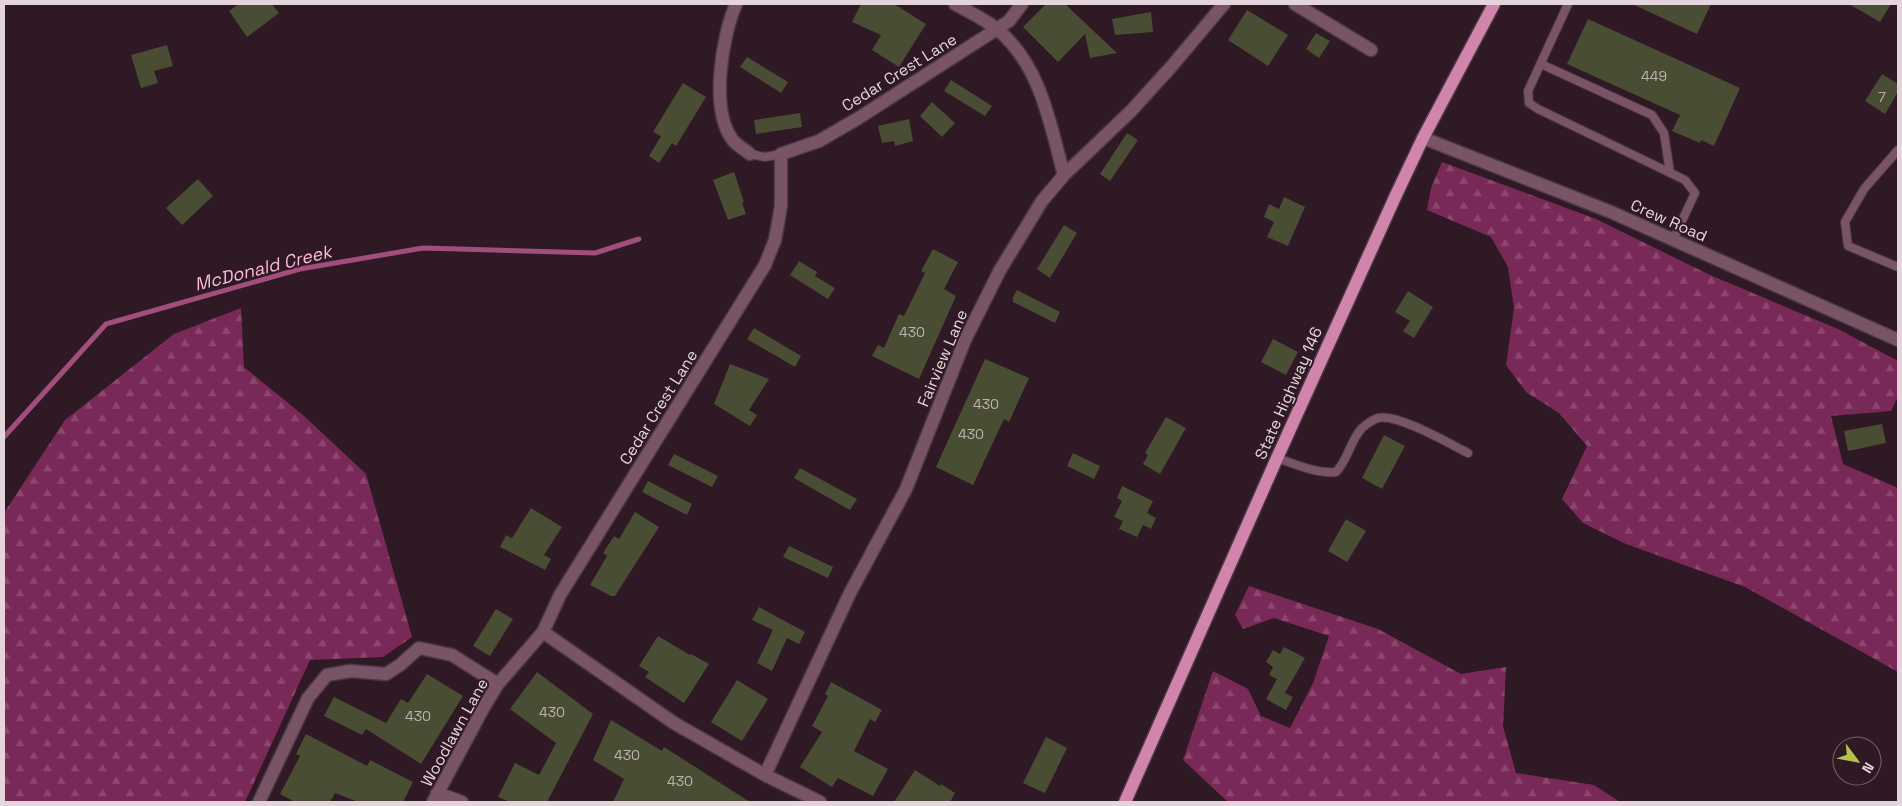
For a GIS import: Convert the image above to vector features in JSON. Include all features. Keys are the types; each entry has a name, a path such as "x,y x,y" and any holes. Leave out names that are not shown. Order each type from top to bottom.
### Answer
{"main road":[{"name":"State Highway 146","path":"1125,802 1277,458 1423,138 1494,4"}],"street":[{"path":"736,4 726,33 723,53 720,77 722,108 725,124 733,140 750,154"},
{"path":"955,4 997,29 1023,56 1036,80 1044,103 1064,175"},
{"name":"Cedar Crest Lane","path":"543,632 560,595 765,265 775,240 781,206 781,154 819,141 997,29 1009,20 1022,4"},
{"name":"Fairview Lane","path":"765,775 850,594 906,489 965,340 1000,270 1042,201 1064,175 1131,111 1224,4"},
{"path":"1295,4 1371,50"},
{"name":"Crew Road","path":"1423,138 1611,212 1898,340"},
{"path":"543,632 674,723 765,775 820,802"},
{"name":"Woodlawn Lane","path":"435,798 498,684 543,632"},
{"path":"259,802 308,698 327,674 350,671 386,674 400,665 418,648 452,655 498,684"},
{"path":"435,798 462,802"}],"lane":[{"path":"1568,4 1528,91 1529,103 1685,180 1695,193 1673,240"},
{"path":"1541,64 1652,115 1664,133 1670,173"},
{"path":"1898,150 1864,189 1845,222 1848,246 1898,267"},
{"path":"750,154 764,157 781,154"},
{"path":"1277,458 1311,469 1329,473 1336,472 1342,466 1352,443 1362,428 1378,418 1399,419 1468,453"}],"green space":[{"path":"1442,162 1596,219 1710,275 1838,329 1898,361 1898,396 1891,411 1831,416 1843,464 1898,488 1898,672 1745,587 1626,544 1583,523 1562,499 1587,446 1559,413 1526,392 1506,365 1514,308 1508,267 1491,237 1427,210 1431,188"},
{"path":"241,308 244,367 304,416 366,474 412,637 383,657 310,660 245,802 4,802 4,513 65,420 174,334"},
{"path":"1249,586 1378,629 1461,674 1506,667 1503,726 1516,773 1594,785 1620,802 1228,802 1183,760 1213,671 1248,689 1261,716 1290,728 1313,683 1329,636 1274,618 1243,629 1235,615"}],"building":[{"path":"239,4 272,4 279,13 247,37 229,11"},
{"path":"861,4 894,4 926,24 899,67 872,50 881,35 852,22"},
{"path":"1046,4 1065,4 1117,53 1090,58 1085,34 1058,62 1023,27"},
{"path":"1632,4 1711,4 1697,34"},
{"path":"1849,4 1891,4 1880,22"},
{"path":"1247,10 1288,35 1268,66 1228,40"},
{"path":"1151,12 1153,32 1115,35 1112,19"},
{"path":"1588,19 1740,88 1714,146 1701,140 1700,143 1672,131 1680,115 1567,64"},
{"path":"1316,33 1330,41 1319,58 1306,49"},
{"path":"167,45 173,66 154,71 158,83 141,88 131,55"},
{"path":"747,57 788,82 781,93 740,67"},
{"path":"1882,74 1898,84 1898,92 1885,114 1865,101"},
{"path":"951,80 992,106 985,116 944,91"},
{"path":"683,83 706,97 676,146 672,143 659,163 649,156 661,136 653,132"},
{"path":"932,102 955,123 942,137 920,116"},
{"path":"800,113 802,127 756,134 754,120"},
{"path":"909,119 913,141 895,146 894,141 882,143 878,126"},
{"path":"1127,133 1138,140 1110,181 1100,174"},
{"path":"734,172 746,214 728,220 713,180"},
{"path":"198,179 213,196 182,225 166,208"},
{"path":"1284,197 1305,207 1288,246 1267,237 1274,222 1264,217 1269,204 1279,209"},
{"path":"1064,225 1077,233 1050,278 1037,269"},
{"path":"933,249 958,262 944,289 956,296 919,379 872,356 878,345 884,348 899,314 904,316 925,273 921,271"},
{"path":"799,261 817,272 815,276 835,288 828,299 790,275"},
{"path":"1017,290 1060,312 1055,323 1013,302 1013,297"},
{"path":"1408,291 1433,307 1414,338 1403,331 1410,321 1395,312"},
{"path":"754,328 801,356 795,367 747,339"},
{"path":"1273,339 1298,352 1286,375 1261,362"},
{"path":"985,359 1029,378 1009,422 1004,419 973,485 936,467"},
{"path":"730,364 769,379 749,410 757,415 750,426 714,404"},
{"path":"1166,417 1186,428 1160,474 1143,464 1148,455 1145,453"},
{"path":"1882,424 1886,443 1848,451 1844,431"},
{"path":"1384,435 1405,446 1382,489 1362,478"},
{"path":"1073,453 1100,466 1094,479 1067,466"},
{"path":"674,454 718,476 712,487 668,465"},
{"path":"800,468 857,499 850,510 794,478"},
{"path":"648,481 692,504 687,515 642,492"},
{"path":"1122,486 1153,501 1147,513 1156,518 1151,529 1143,525 1137,537 1119,529 1123,521 1114,517 1122,501 1117,498"},
{"path":"531,508 562,527 544,555 551,559 545,570 500,547 506,535 512,538"},
{"path":"635,512 659,527 615,596 611,596 590,585 607,556 603,553 614,536 619,539"},
{"path":"1346,519 1366,531 1347,562 1328,551"},
{"path":"789,546 833,567 828,578 783,557"},
{"path":"759,607 805,632 799,644 787,638 772,671 757,663 773,630 752,620"},
{"path":"496,609 513,619 490,656 473,646"},
{"path":"658,636 709,664 684,703 645,677 649,672 639,666"},
{"path":"1284,647 1305,658 1285,693 1293,697 1286,710 1266,699 1277,679 1269,675 1273,667 1266,662 1273,650 1280,654"},
{"path":"537,672 593,714 547,802 510,802 498,797 515,763 539,775 556,743 510,709"},
{"path":"427,674 463,696 421,764 366,729 362,735 324,716 334,697 386,723 401,699 408,703"},
{"path":"737,680 768,699 742,741 711,722"},
{"path":"831,682 882,710 875,722 870,719 854,751 888,769 873,796 838,778 832,787 800,767 822,732 812,726 828,696 825,694"},
{"path":"611,720 662,751 664,747 750,802 613,802 624,779 593,760"},
{"path":"306,734 367,766 370,760 413,782 403,802 358,802 335,793 330,802 295,802 280,794 300,756 296,754"},
{"path":"1046,737 1067,748 1045,793 1023,783"},
{"path":"915,770 955,793 950,802 894,802"}],"waterway":[{"name":"McDonald Creek","path":"4,437 106,324 300,269 423,248 595,253 639,239"}]}
